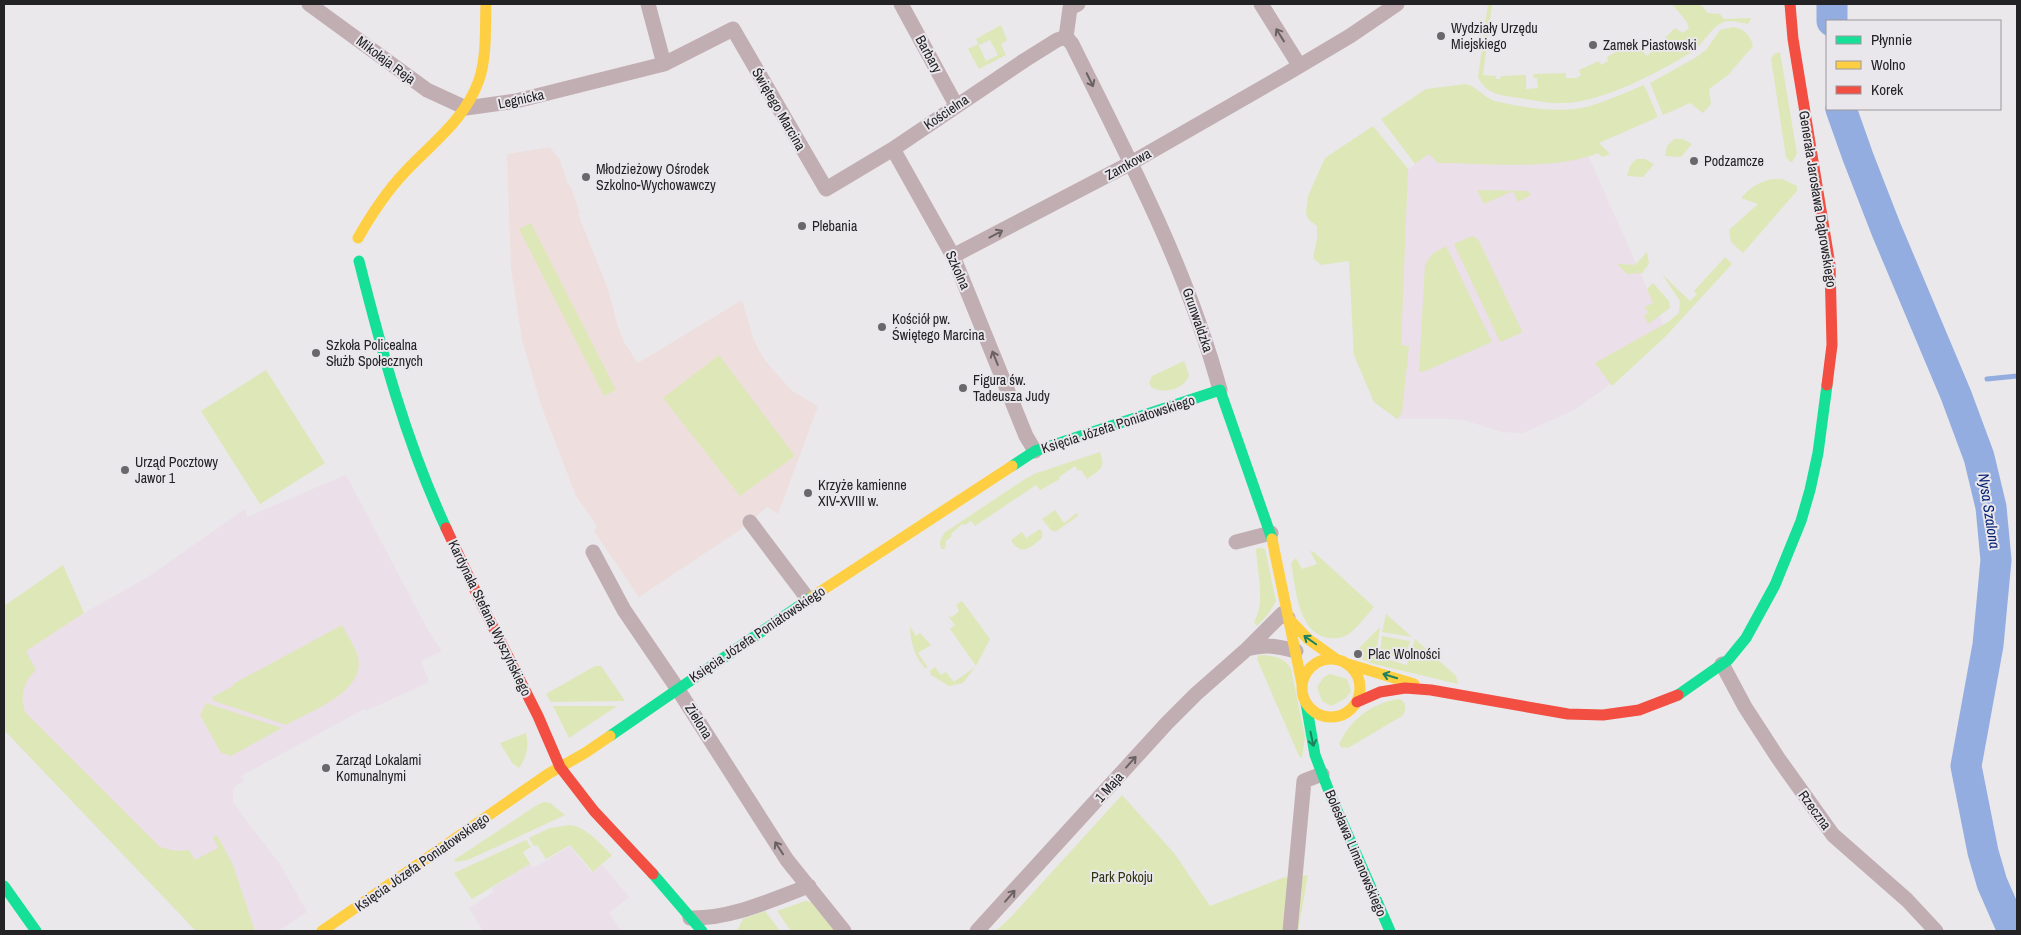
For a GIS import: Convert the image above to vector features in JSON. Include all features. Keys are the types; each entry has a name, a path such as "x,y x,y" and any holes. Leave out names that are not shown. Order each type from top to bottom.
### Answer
{"street":[{"name":"Mikołaja Reja","path":"310,4 426,90 466,108"},
{"path":"358,238 390,188 448,130 466,108 479,81 483,65 486,4"},
{"path":"648,4 664,64"},
{"name":"Barbary","path":"901,4 956,105"},
{"path":"1066,37 1070,8 1078,4"},
{"path":"1261,4 1300,66"},
{"name":"Zamkowa","path":"953,256 1131,163 1300,66 1398,4"},
{"name":"Generała Jarosława Dąbrowskiego","path":"1431,690 1568,714 1603,715 1639,710 1675,697 1728,660 1746,638 1761,612 1801,521 1810,490 1818,453 1832,345 1830,265 1793,39 1790,4"},
{"name":"Legnicka","path":"466,108 516,101 664,64 733,29"},
{"name":"Świętego Marcina","path":"733,29 826,189"},
{"name":"Kościelna","path":"826,189 893,149 1025,60 1057,40 1066,37"},
{"name":"Grunwaldzka","path":"1066,37 1072,44 1131,163 1185,283 1209,350 1220,390 1272,533 1288,618"},
{"name":"Szkolna","path":"893,149 953,256 1026,436 1034,451"},
{"name":"Kardynała Stefana Wyszyńskiego","path":"359,261 383,356 410,445 429,491 481,603 538,716 560,767 594,811 650,870 702,931"},
{"name":"Księcia Józefa Poniatowskiego","path":"322,931 808,599 1034,451 1220,390"},
{"path":"750,522 808,599"},
{"path":"1236,542 1272,533"},
{"name":"Zielona","path":"593,552 624,610 677,688 787,860 844,931"},
{"name":"1 Maja","path":"977,931 998,911 1167,723 1196,694 1247,650 1282,614 1288,618"},
{"path":"1288,618 1306,703 1310,735 1322,774"},
{"path":"1288,618 1301,634 1336,659 1431,690"},
{"path":"1247,650 1262,645 1296,651"},
{"path":"1302,684 1306,673 1313,665 1324,660 1336,659"},
{"path":"1348,664 1355,671 1360,681 1360,692 1357,702"},
{"name":"Rzeczna","path":"1722,664 1754,721 1805,798 1833,835 1907,900 1936,931"},
{"path":"1306,703 1331,722 1367,696 1394,689 1431,690"},
{"path":"1322,774 1325,740"},
{"path":"1290,931 1304,781 1322,774"},
{"name":"Bolesława Limanowskiego","path":"1322,774 1390,931"},
{"path":"4,886 36,931"},
{"path":"690,918 710,918 766,902 809,886"}],"shaded area":[{"path":"1582,142 1667,333 1639,360 1604,389 1574,410 1523,433 1502,432 1467,421 1450,419 1397,419 1374,402 1354,355 1349,261 1355,242 1401,175 1429,154"},
{"path":"550,147 560,160 568,185 570,185 580,213 578,214 608,289 618,327 625,344 638,363 742,300 753,338 767,363 792,391 818,406 778,514 767,507 740,530 639,597 594,531 597,526 576,496 541,405 522,340 511,268 507,154"},
{"path":"346,475 430,634 442,651 421,661 429,682 366,711 364,709 241,776 244,781 235,786 233,803 279,863 307,912 278,931 196,931 4,730 4,665 84,613 148,577 245,509 247,517"},
{"path":"570,846 592,873 602,865 629,897 609,913 621,931 483,931 469,908 494,892 492,888 530,864 534,868"}],"green space":[{"path":"1488,4 1492,4 1483,75 1496,76 1496,79 1500,79 1501,76 1526,75 1526,89 1538,88 1537,78 1534,78 1533,74 1566,73 1566,78 1577,78 1581,75 1579,70 1599,61 1601,65 1608,61 1607,57 1634,42 1647,56 1675,28 1683,33 1689,28 1687,22 1672,4 1700,4 1708,13 1720,14 1724,19 1751,18 1748,24 1724,22 1714,29 1690,53 1629,85 1595,98 1553,103 1500,95 1490,91 1481,83 1478,77"},
{"path":"1001,25 1007,40 1001,44 1006,55 979,69 968,49 978,44 986,61 998,55 990,40 979,45 976,39"},
{"path":"1733,27 1741,29 1746,33 1753,46 1728,75 1709,89 1711,104 1703,113 1690,103 1663,115 1650,83 1706,50 1720,30"},
{"path":"1780,52 1797,154 1792,162 1786,157 1771,59 1774,54"},
{"path":"1466,84 1495,101 1530,108 1555,110 1590,106 1644,85 1658,117 1599,143 1610,154 1602,157 1598,153 1581,159 1562,162 1498,165 1438,163 1429,154 1415,164 1381,119 1426,89"},
{"path":"1373,126 1408,169 1401,345 1409,346 1402,413 1397,419 1374,402 1354,355 1349,261 1321,265 1313,258 1317,239 1317,226 1308,219 1306,212 1308,196 1325,158"},
{"path":"1674,139 1683,139 1692,144 1681,157 1665,156 1667,146"},
{"path":"1636,159 1645,159 1654,164 1643,177 1627,176 1630,166"},
{"path":"1773,179 1782,179 1797,186 1797,191 1743,253 1731,242 1729,230 1758,204 1741,198 1755,186"},
{"path":"1477,190 1528,191 1531,195 1518,202 1513,191 1484,204"},
{"path":"531,223 616,390 604,396 519,229"},
{"path":"1472,236 1478,239 1522,331 1500,342 1454,244"},
{"path":"1446,246 1492,342 1423,372 1419,371 1425,265 1432,254"},
{"path":"1647,252 1649,264 1642,273 1627,274 1617,264 1635,265"},
{"path":"1725,257 1732,264 1667,335 1612,386 1595,363 1668,322 1679,313 1680,301 1662,274 1690,301 1697,294 1694,291"},
{"path":"1653,283 1669,301 1670,308 1648,324 1644,315 1648,313 1645,307 1653,303 1647,289"},
{"path":"719,355 795,456 740,496 663,398"},
{"path":"1184,361 1189,375 1183,384 1167,390 1151,387 1149,383 1152,376"},
{"path":"266,370 325,463 260,504 201,411"},
{"path":"1100,452 1101,468 1087,479 1081,470 1078,471 1075,466 1059,477 1060,479 1040,490 1036,485 975,526 971,521 965,525 962,524 946,541 945,549 941,549 940,542 944,533 1025,479 1034,474"},
{"path":"1055,510 1064,523 1077,513 1078,516 1055,532 1042,519"},
{"path":"1040,529 1042,538 1030,548 1018,548 1011,540 1022,532 1026,538"},
{"path":"1256,549 1265,549 1276,601 1269,613 1257,626 1254,622 1260,605 1260,586"},
{"path":"1310,551 1314,552 1374,607 1345,636 1328,638 1318,634 1304,618 1297,596 1291,563 1296,558 1302,569 1317,564"},
{"path":"63,565 84,613 26,651 36,670 25,684 23,700 25,712 160,847 175,851 189,850 195,860 218,848 213,835 218,837 233,865 255,931 196,931 4,730 4,606"},
{"path":"962,601 990,639 976,666 950,629 955,625 948,616 952,617 959,611 956,605"},
{"path":"1386,614 1412,637 1382,632"},
{"path":"342,625 357,653 358,669 354,680 345,690 321,707 286,725 214,701 212,697 233,686 233,684"},
{"path":"910,627 916,636 920,633 931,645 918,653 928,668 921,664 916,654 912,643"},
{"path":"1380,627 1376,656 1407,665 1415,639 1456,676 1458,684 1374,664 1359,658 1358,649"},
{"path":"1382,636 1410,641 1405,659 1380,653"},
{"path":"1260,655 1278,658 1286,662 1291,669 1305,737 1302,758 1299,756 1257,659"},
{"path":"595,666 601,666 625,701 551,702 546,694"},
{"path":"935,667 941,675 946,672 954,682 975,667 963,683 949,686 931,675 930,671"},
{"path":"1330,674 1347,679 1351,691 1346,698 1331,706 1322,701 1317,687 1324,677"},
{"path":"1398,699 1405,704 1405,711 1402,716 1348,748 1341,747 1339,744 1349,727 1363,714 1388,701"},
{"path":"206,703 282,728 231,756 221,753 200,715"},
{"path":"553,706 617,706 569,738"},
{"path":"526,733 527,752 519,768 512,763 500,743"},
{"name":"Park Pokoju","path":"1122,795 1174,853 1210,906 1282,878 1308,875 1298,931 996,931 1012,916"},
{"path":"544,802 550,803 565,815 468,860 455,862 454,860"},
{"path":"570,825 588,833 612,855 593,872 570,845 546,859 537,845 534,846 529,838 550,828"},
{"path":"526,840 531,847 523,852 530,864 472,899 454,873"},
{"path":"805,901 812,902 838,931 791,931 777,911"},
{"path":"765,911 780,931 737,931 743,919"}],"waterway":[{"name":"Nysa Szalona","path":"1832,4 1832,20"},
{"name":"Nysa Szalona","path":"1841,110 1886,229 1956,395 1979,457 1991,507 1996,560 1988,645 1966,766 1983,852 1992,883 2013,931"},
{"path":"1987,379 2017,376"}],"traffic: fast":[{"path":"359,261 386,363 407,430 446,528"},
{"path":"1678,695 1728,660 1746,638 1775,585 1801,521 1810,490 1818,453 1827,385"},
{"path":"1012,466 1035,451 1220,390 1272,539"},
{"path":"610,736 812,597"},
{"path":"1306,703 1315,755 1332,799 1390,931"},
{"path":"653,874 702,931"},
{"path":"4,886 36,931"}],"traffic: slow":[{"path":"358,238 391,188 457,119 473,94 482,71 486,4"},
{"path":"812,597 1012,466"},
{"path":"1272,539 1302,684"},
{"path":"1290,620 1308,639 1336,659"},
{"path":"1331,659 1342,661 1355,672 1360,688 1358,699 1347,712 1331,717 1320,715 1307,704 1302,688 1304,677 1315,664 1331,659"},
{"path":"1348,664 1414,684"},
{"path":"322,931 548,774 610,736"}],"traffic: jam":[{"path":"1790,4 1793,39 1830,265 1832,345 1827,385"},
{"path":"446,528 481,603 538,716 560,767 594,811 653,874"},
{"path":"1357,702 1380,692 1405,688 1431,690 1568,714 1603,715 1639,710 1678,695"}],"place":[{"name":"Wydziały Urzędu Miejskiego","path":"1441,36"},
{"name":"Zamek Piastowski","path":"1593,45"},
{"name":"Podzamcze","path":"1694,161"},
{"name":"Młodzieżowy Ośrodek Szkolno-Wychowawczy","path":"586,177"},
{"name":"Plebania","path":"802,226"},
{"name":"Kościół pw. Świętego Marcina","path":"882,327"},
{"name":"Szkoła Policealna Służb Społecznych","path":"316,353"},
{"name":"Figura św. Tadeusza Judy","path":"963,388"},
{"name":"Urząd Pocztowy Jawor 1","path":"125,470"},
{"name":"Krzyże kamienne XIV-XVIII w.","path":"808,493"},
{"name":"Plac Wolności","path":"1358,654"},
{"name":"Zarząd Lokalami Komunalnymi","path":"326,768"}]}
